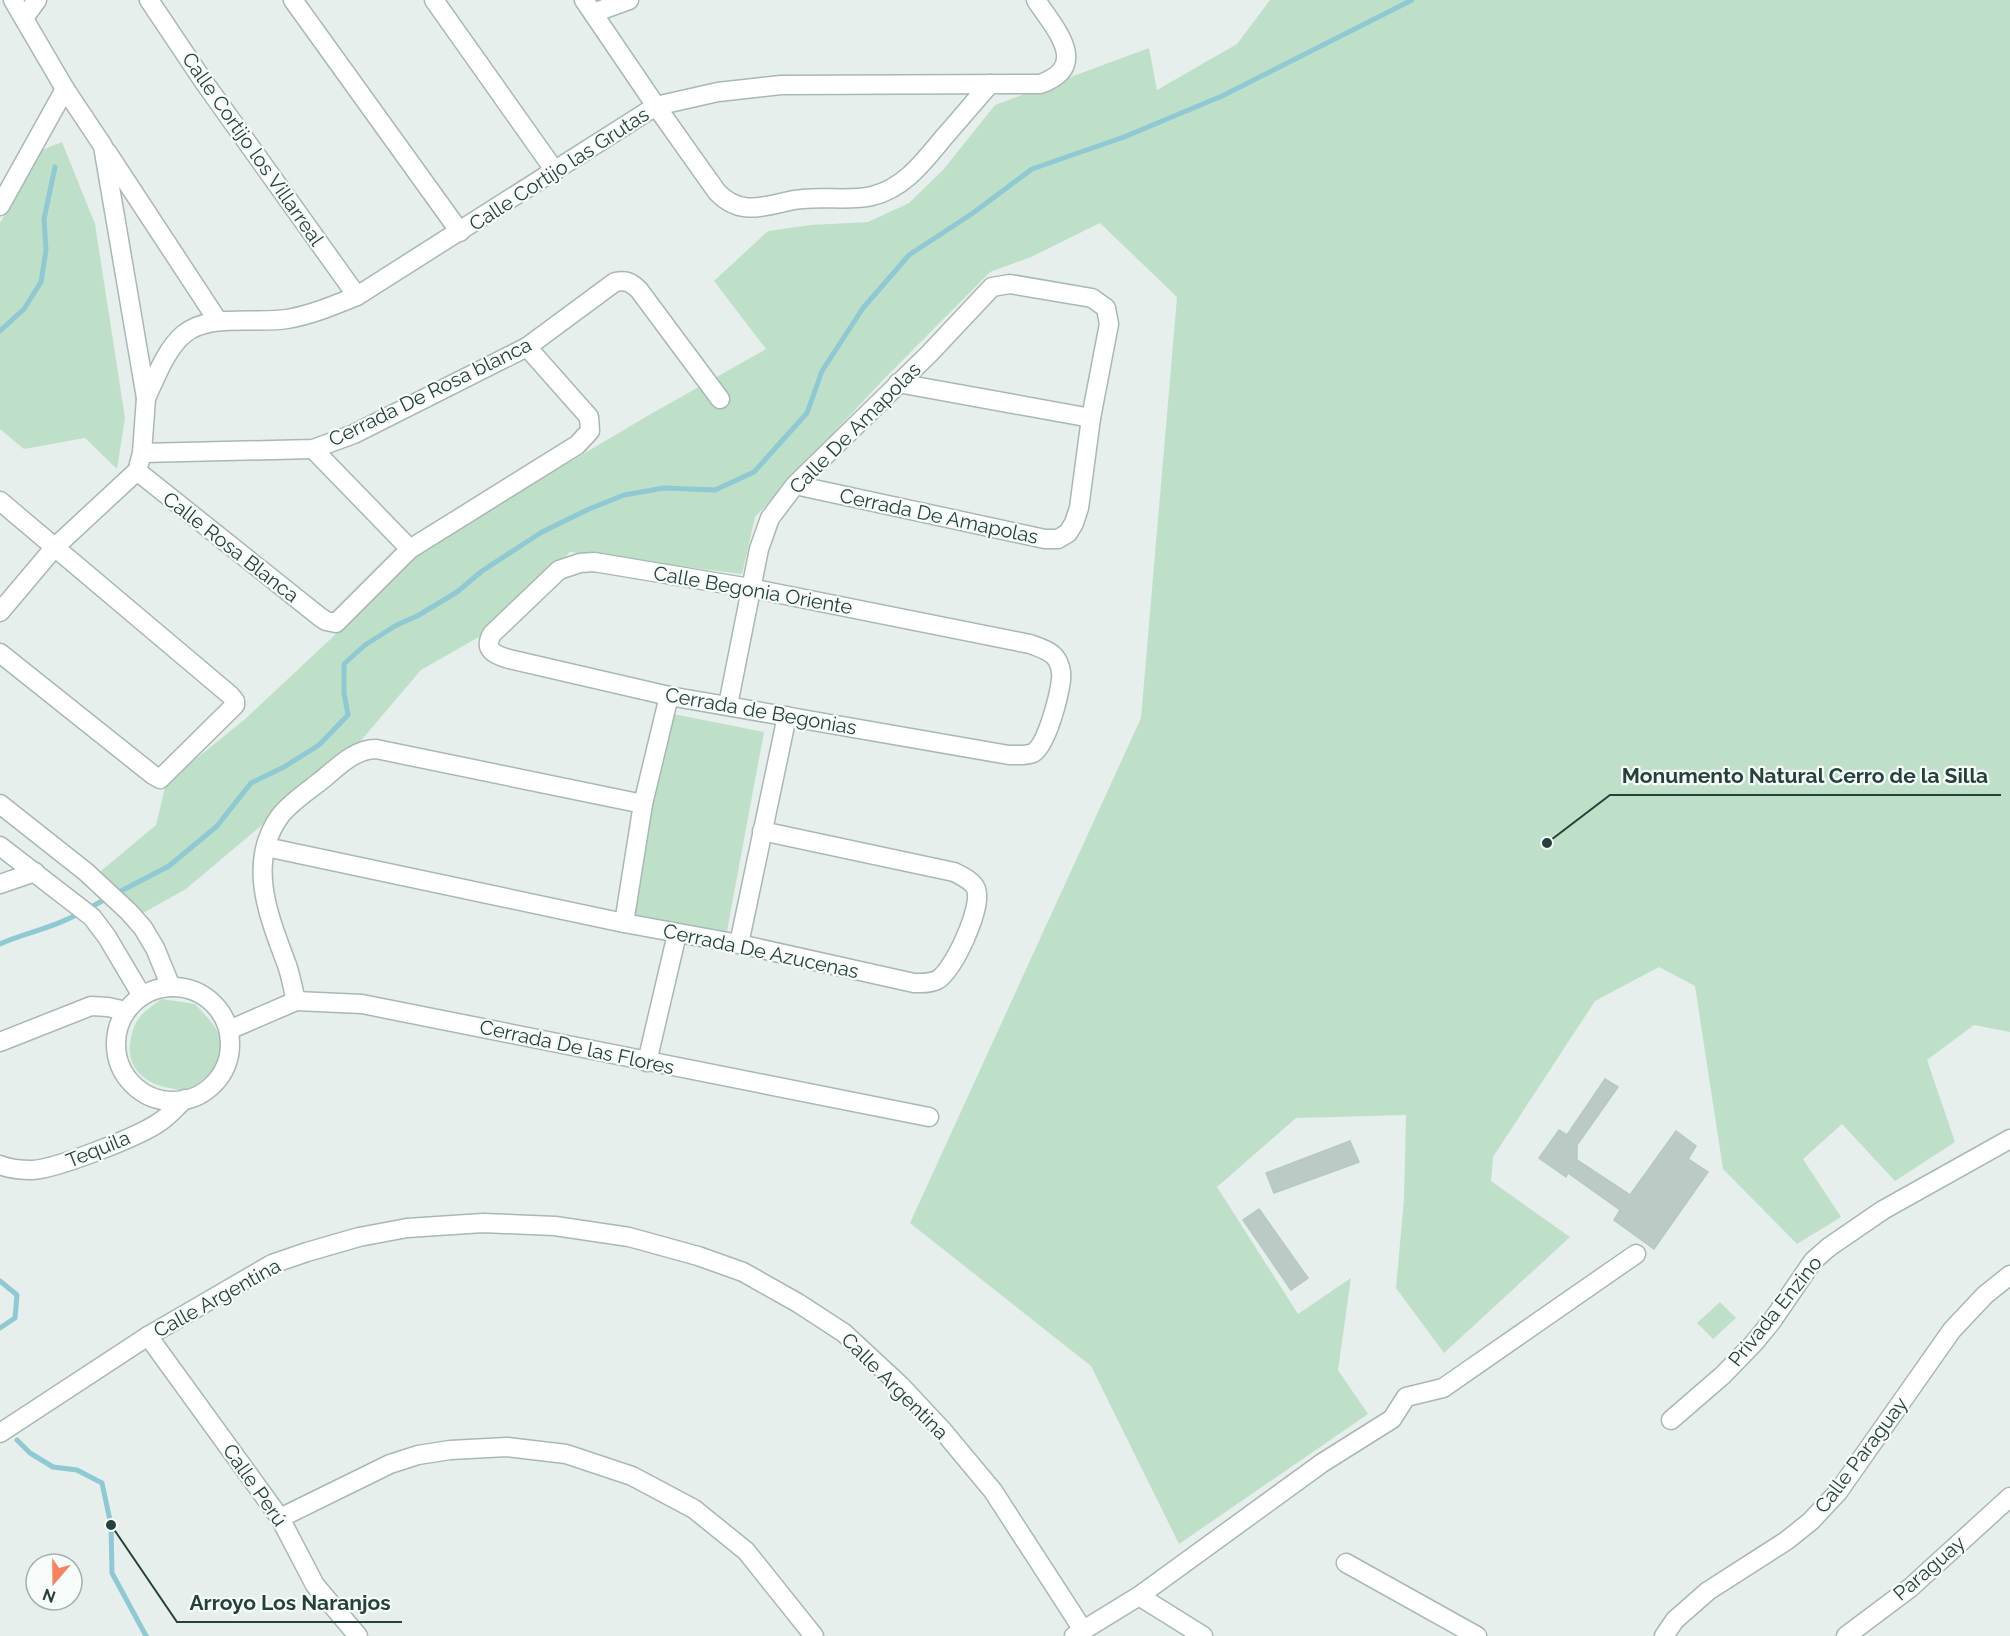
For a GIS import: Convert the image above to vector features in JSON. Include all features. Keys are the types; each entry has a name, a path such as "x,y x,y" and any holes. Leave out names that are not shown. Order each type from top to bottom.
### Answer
{"street":[{"path":"13,0 65,89 218,321"},
{"path":"24,18 37,0"},
{"name":"Calle Cortijo los Villarreal","path":"150,0 204,82 357,296"},
{"path":"293,0 460,232"},
{"path":"434,0 555,171"},
{"path":"629,0 589,6 717,192 727,202 738,207 752,208 807,198 869,197 888,192 916,170 990,84"},
{"name":"Calle Cortijo las Grutas","path":"146,398 176,342 185,333 218,321 251,322 287,319 357,296 656,106 718,92 781,85 1040,84 1053,79 1063,69 1068,57 1065,45 1036,0"},
{"path":"1,201 65,89"},
{"path":"0,612 54,548 137,471 142,453 146,398 103,146"},
{"name":"Cerrada De Rosa blanca","path":"142,453 313,449 354,434 527,346 615,282 628,281 639,290 720,399"},
{"name":"Calle De Amapolas","path":"728,705 759,549 770,518 795,485 929,354 992,287 1010,284 1092,298 1106,308"},
{"name":"Cerrada De Amapolas","path":"795,485 1045,540 1058,539 1068,533 1074,524 1079,508 1091,418 1109,324 1106,308"},
{"name":"Calle Rosa Blanca","path":"137,471 326,621 336,623 410,549 577,445 590,431 589,417 527,346"},
{"path":"898,383 1091,418"},
{"path":"313,449 410,549"},
{"path":"0,501 236,701 234,708 160,779 0,653"},
{"name":"Calle Begonia Oriente","path":"492,652 488,647 492,634 559,570 580,563 609,564 750,588 1030,644 1044,650 1055,657 1061,678 1047,734 1033,753"},
{"name":"Cerrada de Begonias","path":"492,652 509,659 669,696 1009,755 1033,753"},
{"path":"624,923 643,804 669,696"},
{"path":"739,944 787,716"},
{"path":"296,1001 288,968 265,902 262,874 268,837 281,814 358,753 376,749 643,804"},
{"path":"0,804 86,872 129,912 143,928 155,948 171,987"},
{"name":"Cerrada De Azucenas","path":"266,847 677,934 739,944 914,983 938,980 946,972 976,912 976,888 967,879 954,872 762,831"},
{"path":"0,846 92,917 107,937 142,996"},
{"path":"0,884 35,872"},
{"path":"647,1062 677,934"},
{"path":"171,987 190,989 207,998 221,1012 229,1030 231,1045 222,1074 206,1090 185,1099 166,1100 147,1094 132,1083 121,1067 117,1048 118,1029 126,1011 142,996 171,987"},
{"name":"Cerrada De las Flores","path":"229,1030 296,1001 362,1004 928,1117"},
{"path":"0,1042 91,1006 108,1006 126,1011"},
{"name":"Tequila","path":"0,1165 32,1170 51,1167 127,1138 161,1122 185,1099"},
{"name":"Privada Enzino","path":"1671,1420 1723,1375 1754,1343 1813,1261 1828,1247 1883,1210 2010,1139"},
{"name":"Calle Argentina","path":"0,1433 148,1336 272,1264 359,1237 407,1228 483,1223 555,1226 629,1238 698,1256 743,1272 798,1303 844,1333 900,1385 943,1431 993,1491 1079,1633"},
{"path":"1079,1633 1139,1596 1322,1463 1392,1419 1406,1397 1443,1388 1636,1254"},
{"name":"Calle Paraguay","path":"1664,1636 1675,1620 1708,1591 1786,1541 1811,1521 1838,1492 1952,1330 1984,1295 2010,1275"},
{"name":"Calle Perú","path":"148,1336 280,1518 315,1585 358,1636"},
{"path":"280,1518 390,1464 418,1455 450,1450 507,1448 566,1454 632,1476 694,1509 746,1551 814,1636"},
{"name":"Paraguay","path":"1846,1636 1910,1588 2010,1497"},
{"path":"1346,1563 1477,1636"},
{"path":"1139,1596 1203,1636"}],"green space":[{"path":"1270,0 2010,0 2010,1032 1974,1025 1927,1060 1955,1142 1895,1181 1842,1124 1803,1159 1841,1217 1797,1244 1723,1169 1695,986 1659,967 1595,1001 1493,1157 1491,1181 1570,1237 1444,1353 1396,1288 1404,1199 1406,1115 1296,1118 1217,1187 1298,1314 1351,1278 1338,1370 1368,1414 1179,1544 1091,1366 910,1223 1141,718 1177,297 1100,223 1031,257 990,272 883,380 755,517 742,574 570,552 493,629 421,670 358,744 186,889 143,913 95,876 156,825 166,783 244,720 338,632 415,554 649,415 766,349 714,281 768,231 811,225 868,222 909,203 943,170 995,105 1149,48 1157,90 1237,44"},
{"path":"62,142 95,224 125,418 117,469 85,438 24,449 0,429 0,223 42,150"},
{"path":"668,713 764,732 726,936 630,918"},
{"path":"162,999 195,1004 212,1023 221,1040 222,1053 215,1067 203,1080 182,1090 161,1086 146,1079 135,1068 130,1054 131,1036 136,1023 143,1013"},
{"path":"1720,1302 1736,1318 1713,1339 1697,1323"}],"building":[{"path":"1605,1079 1618,1087 1577,1145 1577,1160 1630,1195 1676,1131 1696,1146 1688,1159 1708,1172 1654,1249 1614,1220 1620,1210 1568,1173 1566,1177 1539,1158 1559,1130 1567,1135"},
{"path":"1350,1141 1359,1162 1274,1193 1266,1173"},
{"path":"1259,1209 1308,1278 1291,1290 1243,1220"}],"waterway":[{"path":"121,891 169,866 217,826 251,783 284,767 319,745 348,715 344,693 344,664 365,645 457,592 482,571 542,532 589,509 624,495 664,488 715,490 754,472 807,413 822,371 863,308 909,255 973,213 1032,169 1124,137 1222,96 1412,0"},
{"path":"0,331 24,309 41,282 46,250 44,219 55,167"},
{"path":"93,906 102,901"},
{"path":"0,944 74,916"},
{"path":"0,1281 17,1295 15,1318 0,1328"},
{"path":"17,1440 30,1453 53,1467 77,1470 102,1483 111,1525 112,1573 146,1636"}],"place":[{"name":"Monumento Natural Cerro de la Silla","path":"1547,843"},
{"name":"Arroyo Los Naranjos","path":"111,1525"}]}
